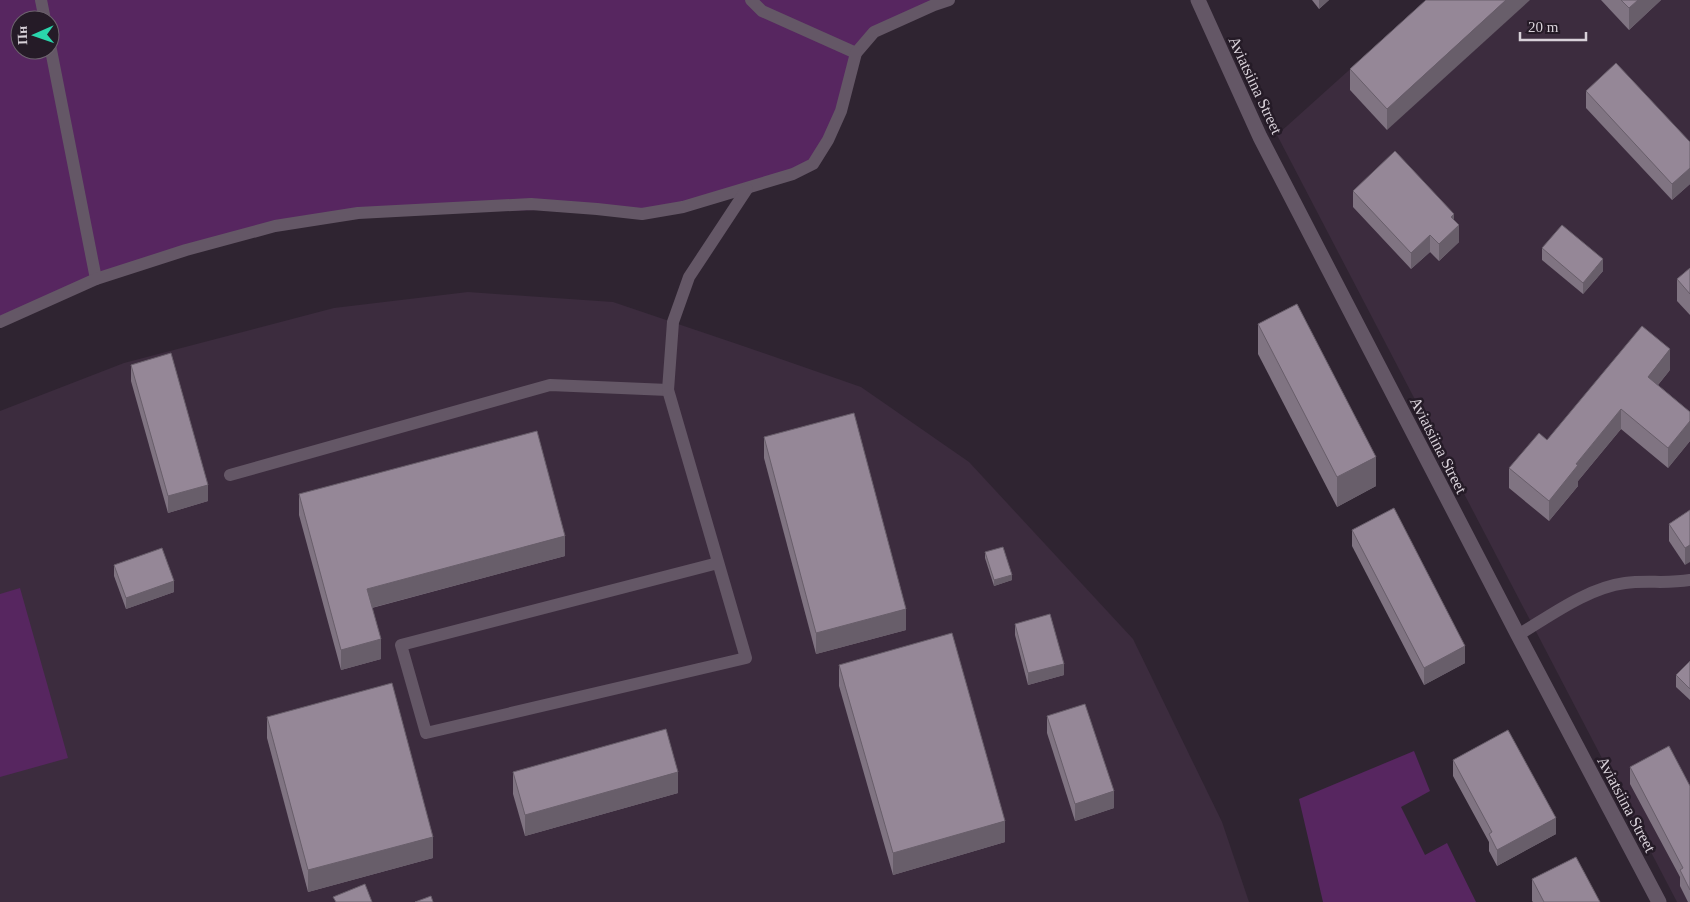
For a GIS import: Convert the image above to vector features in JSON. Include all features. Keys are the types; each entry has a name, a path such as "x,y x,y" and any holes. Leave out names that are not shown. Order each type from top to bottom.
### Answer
{"street":[{"name":"Aviatsiina Street","path":"1198,0 1260,137 1518,635 1659,902"}],"lane":[{"path":"751,0 762,11 856,53"},
{"path":"0,322 96,279 186,250 275,226 358,213 531,204 597,208 642,214 683,206 747,189 792,174 813,164 828,140 840,110 856,53 874,32 949,0"},
{"path":"53,60 96,279"},
{"path":"718,563 401,645 426,733 746,658 668,390 673,322 689,277 747,189"},
{"path":"230,475 550,385 668,390"},
{"path":"1518,635 1593,591 1625,583 1690,580"}],"shaded area":[{"path":"0,0 949,0 874,32 856,53 849,80 813,164 642,214 597,209 358,213 186,250 0,322"},
{"path":"1427,0 1690,0 1690,902 1677,902 1277,135"},
{"path":"468,292 613,302 746,347 861,387 969,462 1133,639 1222,822 1249,902 0,902 0,411 124,363 334,308"},
{"path":"20,588 68,758 0,777 0,594"},
{"path":"1414,751 1430,791 1401,807 1425,855 1447,843 1476,902 1323,902 1299,799"}],"building":[{"path":"1426,0 1506,0 1387,109 1350,69"},
{"path":"1621,0 1638,0 1629,8"},
{"path":"1616,63 1690,142 1690,168 1672,184 1586,91"},
{"path":"1395,151 1454,214 1451,217 1459,225 1439,244 1430,235 1411,253 1353,191"},
{"path":"1562,225 1603,259 1583,283 1542,248"},
{"path":"1690,268 1690,294 1677,279"},
{"path":"1297,304 1376,457 1337,477 1258,324"},
{"path":"1642,326 1670,349 1648,377 1690,412 1690,421 1668,448 1621,409 1576,464 1578,465 1549,501 1509,468 1539,433 1547,440"},
{"path":"171,353 208,485 168,496 131,365"},
{"path":"854,413 906,609 816,633 764,437"},
{"path":"537,431 565,536 367,589 381,639 341,650 299,494"},
{"path":"1394,508 1465,646 1424,668 1352,530"},
{"path":"1690,510 1690,545 1685,548 1669,524"},
{"path":"1003,547 1012,575 994,580 985,552"},
{"path":"162,548 174,581 126,598 114,565"},
{"path":"1050,614 1064,664 1028,673 1015,624"},
{"path":"952,633 1005,821 893,853 839,665"},
{"path":"1690,661 1690,689 1676,675"},
{"path":"392,683 433,837 308,870 267,717"},
{"path":"1085,704 1114,791 1075,804 1047,716"},
{"path":"666,729 678,772 525,815 513,772"},
{"path":"1508,730 1556,818 1497,850 1489,834 1492,832 1453,760"},
{"path":"1669,746 1690,786 1690,890 1680,870 1683,868 1630,767"},
{"path":"1576,857 1600,902 1544,902 1532,879"},
{"path":"365,884 372,902 336,902 333,897"},
{"path":"431,896 433,902 415,902"}]}
